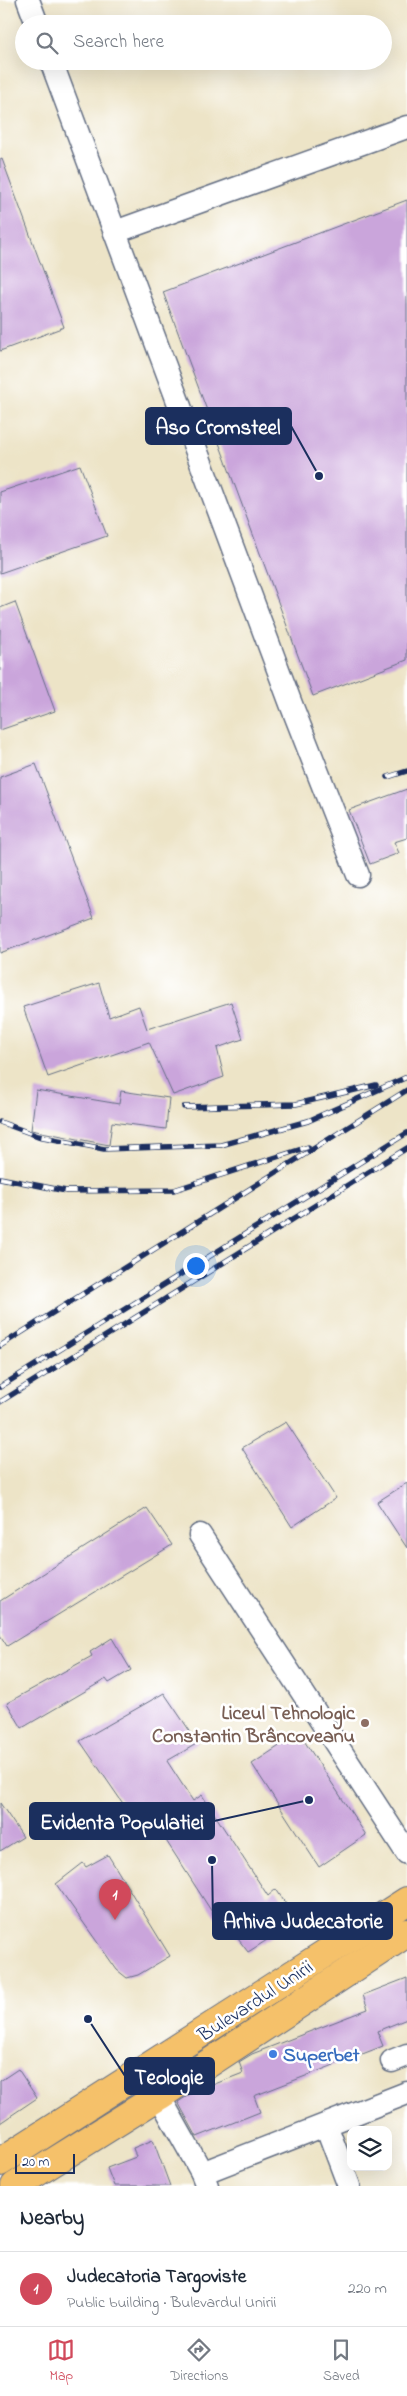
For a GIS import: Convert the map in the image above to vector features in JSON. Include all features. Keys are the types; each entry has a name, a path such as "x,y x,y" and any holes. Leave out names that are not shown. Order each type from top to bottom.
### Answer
{"main road":[{"name":"Bulevardul Unirii","path":"0,2162 144,2072 407,1901"},
{"name":"Bulevardul Unirii","path":"15,2186 158,2096 407,1933"},
{"path":"144,2072 158,2096"}],"street":[{"path":"28,0 34,15"},
{"path":"54,70 291,704 358,875"},
{"path":"115,232 407,126"},
{"path":"200,1535 407,1853"},
{"path":"158,2096 205,2180 326,2125 407,2093"},
{"path":"326,2125 350,2186"}],"building":[{"path":"2,159 64,327 0,351 0,160"},
{"path":"407,200 407,660 313,696 163,292"},
{"path":"80,465 107,536 0,573 0,492"},
{"path":"15,602 55,711 0,730 0,608"},
{"path":"36,764 94,918 0,953 0,777"},
{"path":"407,789 407,838 394,842 399,853 370,864 349,810"},
{"path":"99,983 109,1017 139,1006 147,1029 231,1002 243,1039 217,1048 224,1077 173,1095 149,1042 48,1077 23,1007"},
{"path":"36,1090 119,1104 121,1091 169,1098 166,1129 112,1122 109,1145 31,1130"},
{"path":"286,1422 336,1498 292,1527 242,1448"},
{"path":"407,1483 407,1548 377,1502"},
{"path":"147,1508 172,1545 7,1646 0,1635 0,1601"},
{"path":"112,1638 131,1670 109,1683 106,1679 22,1728 7,1703 92,1656 90,1652"},
{"path":"164,1693 198,1743 167,1761 193,1801 202,1795 268,1896 276,1889 297,1921 248,1952 226,1923 221,1926 156,1825 142,1831 80,1741"},
{"path":"299,1733 366,1835 319,1867 252,1764"},
{"path":"0,1803 23,1837 0,1851"},
{"path":"108,1855 170,1956 138,1975 127,1978 117,1970 56,1884 83,1863 86,1867"},
{"path":"407,1978 407,2019 377,2031 383,2046 254,2096 260,2112 197,2137 178,2102 192,2093 243,2073 239,2062 252,2054 368,2009 363,1995"},
{"path":"18,2069 37,2098 0,2123 0,2081"},
{"path":"153,2140 170,2186 114,2186 107,2168 136,2157 133,2148"}],"railway":[{"path":"388,777 407,771"},
{"path":"0,1122 38,1136 104,1149 221,1145 308,1121 407,1077"},
{"path":"184,1107 296,1104 376,1085"},
{"path":"0,1346 407,1090"},
{"path":"0,1387 407,1133"},
{"path":"0,1178 66,1191 174,1190 308,1147"},
{"path":"0,1402 407,1148"}],"place":[{"name":"Aso Cromsteel","path":"319,476"},
{"name":"Liceul Tehnologic Constantin Brâncoveanu","path":"365,1723"},
{"name":"Evidenta Populatiei","path":"309,1800"},
{"name":"Arhiva Judecatorie","path":"212,1860"},
{"name":"Judecatoria Targoviste","path":"115,1920"},
{"name":"Teologie","path":"88,2019"},
{"name":"Superbet","path":"273,2054"}]}
